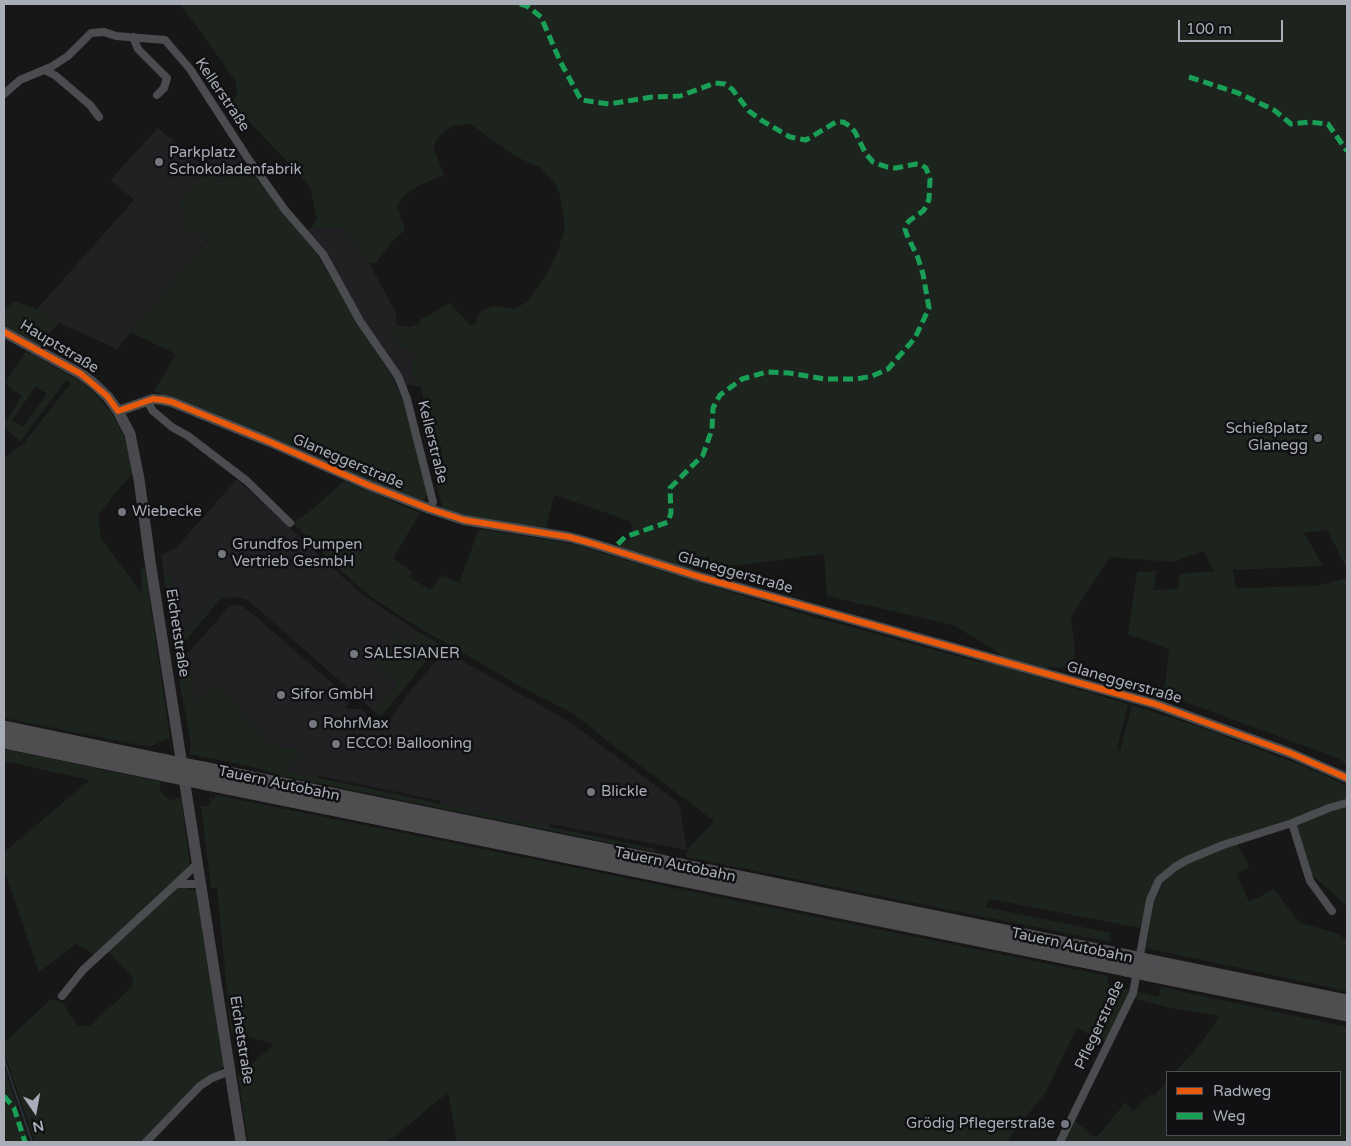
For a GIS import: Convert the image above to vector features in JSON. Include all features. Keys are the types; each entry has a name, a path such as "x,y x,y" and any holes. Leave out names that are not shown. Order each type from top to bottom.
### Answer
{"highway":[{"name":"Tauern Autobahn","path":"4,728 168,768 1127,963 1347,1014"},
{"name":"Tauern Autobahn","path":"4,742 168,768"},
{"name":"Tauern Autobahn","path":"1150,968 1347,1002"}],"main road":[{"name":"Hauptstraße","path":"4,332 81,374 107,396 118,411"},
{"name":"Eichetstraße","path":"118,411 130,434 135,455 241,1142"}],"street":[{"name":"Kellerstraße","path":"4,94 20,80 45,70 68,56 91,33 104,32 116,36 165,40 190,69 247,157 285,210 323,254 360,321 398,376 408,399 433,502 430,509"},
{"path":"133,37 138,50 167,78 164,88 157,95"},
{"path":"45,70 56,76 90,105 98,117"},
{"name":"Glaneggerstraße","path":"118,411 158,399 172,402 368,485 464,520 591,542 710,579 1156,704 1290,752 1347,778"},
{"path":"147,401 153,411 172,427 188,436 247,481 290,523"},
{"name":"Pflegerstraße","path":"1060,1142 1133,993 1150,900 1159,880 1175,867 1200,854 1292,823 1329,808 1347,804"},
{"path":"1292,823 1310,881 1332,911"},
{"path":"62,996 83,970 198,863"},
{"path":"176,884 201,884"},
{"path":"148,1142 200,1086 212,1078 230,1071"}],"shaded area":[{"path":"180,4 1347,4 1347,569 1327,530 1304,533 1323,566 1233,570 1236,588 1317,586 1347,578 1347,764 1337,758 1164,694 1169,649 1128,634 1137,572 1157,571 1153,590 1178,589 1179,574 1214,571 1204,551 1173,562 1110,557 1071,616 1075,650 1072,669 1048,667 1037,677 1128,704 1117,748 1120,752 1132,705 1202,728 1306,767 1347,786 1347,800 1216,844 1157,880 1148,894 1140,928 990,899 985,907 1111,933 1110,942 686,857 687,850 714,821 570,712 523,688 406,620 370,596 338,568 293,523 314,508 344,481 420,513 393,558 412,572 409,577 430,590 442,575 459,583 479,529 573,544 803,614 982,663 1001,654 953,625 827,596 824,554 709,569 709,555 707,555 703,563 692,570 621,548 620,545 634,536 630,521 554,495 546,528 466,516 443,509 422,431 427,416 421,386 416,386 411,364 415,353 402,348 391,329 397,325 410,327 418,324 421,319 450,303 470,325 476,324 477,316 485,309 495,306 514,309 527,302 546,275 558,251 565,227 560,196 556,185 541,168 515,156 470,124 452,126 441,134 433,146 444,175 419,185 406,194 397,206 405,230 390,244 377,262 369,263 343,228 311,228 317,220 310,186 230,101 237,96 236,81"},
{"path":"158,128 202,165 221,145 225,150 236,152 243,161 223,181 178,206 187,213 178,224 209,239 117,349 64,325 37,309 134,200 110,180"},
{"path":"243,161 315,252 395,383 406,408 426,487 427,496 424,500 420,501 411,498 170,397 160,395 159,392 154,392 176,354 130,332 209,240 178,225 187,213 178,206 201,178 214,174 223,181"},
{"path":"311,228 343,228 369,263 395,311 397,325 391,329 415,353 411,364 416,386 395,383 329,273 301,235"},
{"path":"15,301 37,309 59,322 40,345 4,326 4,310"},
{"path":"26,351 80,381 97,396 112,414 124,436 130,454 133,474 98,515 101,538 142,594 141,567 145,567 170,738 149,747 4,718 4,456 24,443 71,383 66,380 20,442 4,426 4,419 7,420 22,396 9,387 6,381","holes":["36,386 47,394 23,427 12,420"]},
{"path":"237,479 361,594 419,632 412,643 373,663 398,684 374,711 248,600 238,597 221,598 231,587 226,588 187,630 181,627 171,577 164,577 161,555 175,549"},
{"path":"164,577 171,577 181,627 187,630 226,588 231,586 182,643 173,642"},
{"path":"230,606 242,606 262,622 351,700 345,707 349,709 362,709 370,718 371,724 387,725 407,695 440,656 450,654 570,722 679,803 687,850 550,824 549,827 441,804 441,801 320,776 317,778 286,771 302,752 268,743 217,683 196,706 190,666 182,663 182,656 190,651"},
{"path":"419,632 440,644 381,717 374,711 398,684 373,663 398,634 412,643"},
{"path":"182,663 190,666 196,705 217,683 268,743 303,752 286,771 655,849 655,852 282,776 249,766 189,754 191,744 177,669"},
{"path":"4,749 161,782 159,790 169,800 181,798 190,864 183,872 188,890 197,889 224,1065 143,1142 35,1142 4,1052 4,1043 51,999 63,1003 78,1026 89,1026 132,987 133,978 110,953 94,954 76,944 39,972 4,869 4,852 90,780 4,761"},
{"path":"216,795 1108,976 1107,984 1158,997 1161,987 1347,1027 1347,1142 1065,1142 1075,1121 1096,1138 1125,1103 1134,1111 1151,1094 1154,1096 1166,1082 1166,1136 1341,1136 1341,1071 1176,1071 1195,1050 1220,1016 1171,1008 1128,997 1105,1042 1077,1028 1045,1093 1006,1142 457,1142 448,1092 388,1142 248,1142 238,1076 273,1043 231,1033 217,888 211,888 201,806 210,806 210,798 214,799"},
{"path":"1347,808 1347,906 1310,873 1296,825 1331,811"},
{"path":"1237,843 1249,867 1237,874 1249,902 1274,889 1300,923 1336,933 1347,940 1347,991 1146,948 1154,901 1165,880 1172,873 1191,862"},
{"path":"4,1066 29,1142 4,1142"}],"waterway":[{"path":"4,1059 32,1142"}],"marked path":[{"path":"520,4 527,6 541,17 560,61 581,100 609,104 652,97 680,96 715,83 725,84 732,89 749,111 790,137 806,140 836,122 843,122 855,132 866,154 873,162 896,168 916,164 922,165 926,168 930,179 929,199 926,207 909,221 905,229 923,274 929,308 915,338 888,369 872,376 857,379 825,379 789,373 767,372 742,379 720,395 713,408 712,429 703,455 670,488 671,513 668,522 625,537 613,549"},
{"path":"1189,77 1238,93 1274,110 1291,124 1309,122 1328,124 1347,151"},
{"path":"4,1096 14,1108 25,1142"}],"cycle path":[{"path":"4,332 81,374 107,396 118,411 153,399 172,402 368,485 464,520 569,537 700,577 1155,704 1290,753 1347,778"}],"place":[{"name":"Parkplatz Schokoladenfabrik","path":"159,162"},
{"name":"Schießplatz Glanegg","path":"1318,438"},
{"name":"Wiebecke","path":"122,512"},
{"name":"Grundfos Pumpen Vertrieb GesmbH","path":"222,554"},
{"name":"SALESIANER","path":"354,654"},
{"name":"Sifor GmbH","path":"281,695"},
{"name":"RohrMax","path":"313,724"},
{"name":"ECCO! Ballooning","path":"336,744"},
{"name":"Blickle","path":"591,792"},
{"name":"Grödig Pflegerstraße","path":"1065,1124"}]}
